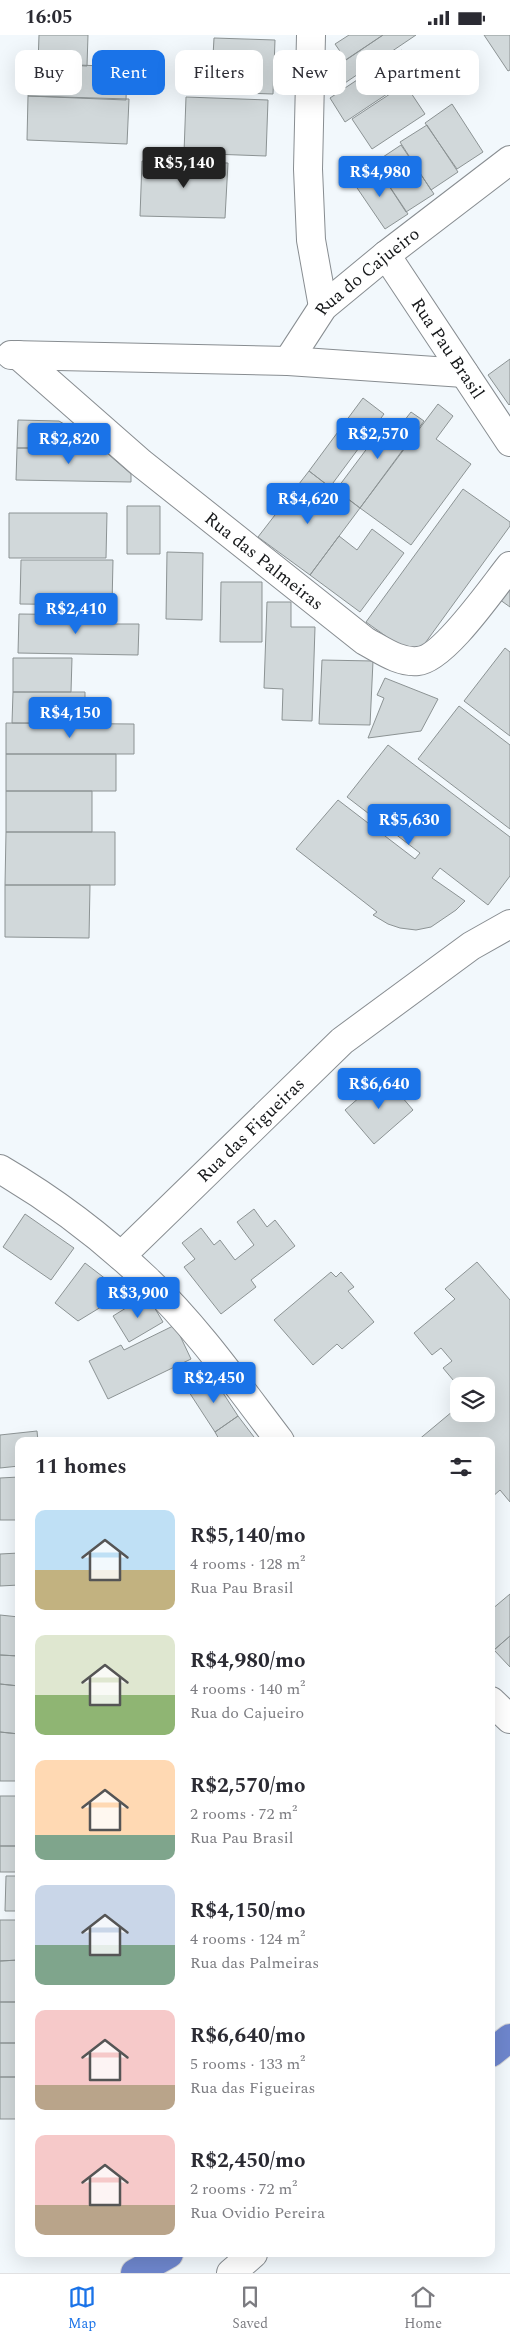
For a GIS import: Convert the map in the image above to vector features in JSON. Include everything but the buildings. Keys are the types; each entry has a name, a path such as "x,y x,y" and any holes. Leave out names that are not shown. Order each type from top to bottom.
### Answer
{"highway":[{"path":"495,2050 510,2038"},
{"path":"135,2273 164,2257"}],"street":[{"path":"310,35 308,169 311,240 323,307"},
{"name":"Rua do Cajueiro","path":"288,361 323,307 386,255 510,160"},
{"name":"Rua Pau Brasil","path":"386,255 510,442"},
{"path":"9,355 288,361 464,373"},
{"name":"Rua das Palmeiras","path":"9,355 170,487 365,641 401,660 418,661 436,654 453,638 510,566"},
{"name":"Rua das Figueiras","path":"121,1257 342,1041 470,946 510,924"},
{"path":"0,1169 47,1198 148,1280 210,1350 277,1437"},
{"path":"495,1705 510,1719"},
{"path":"231,2273 250,2257"}]}
